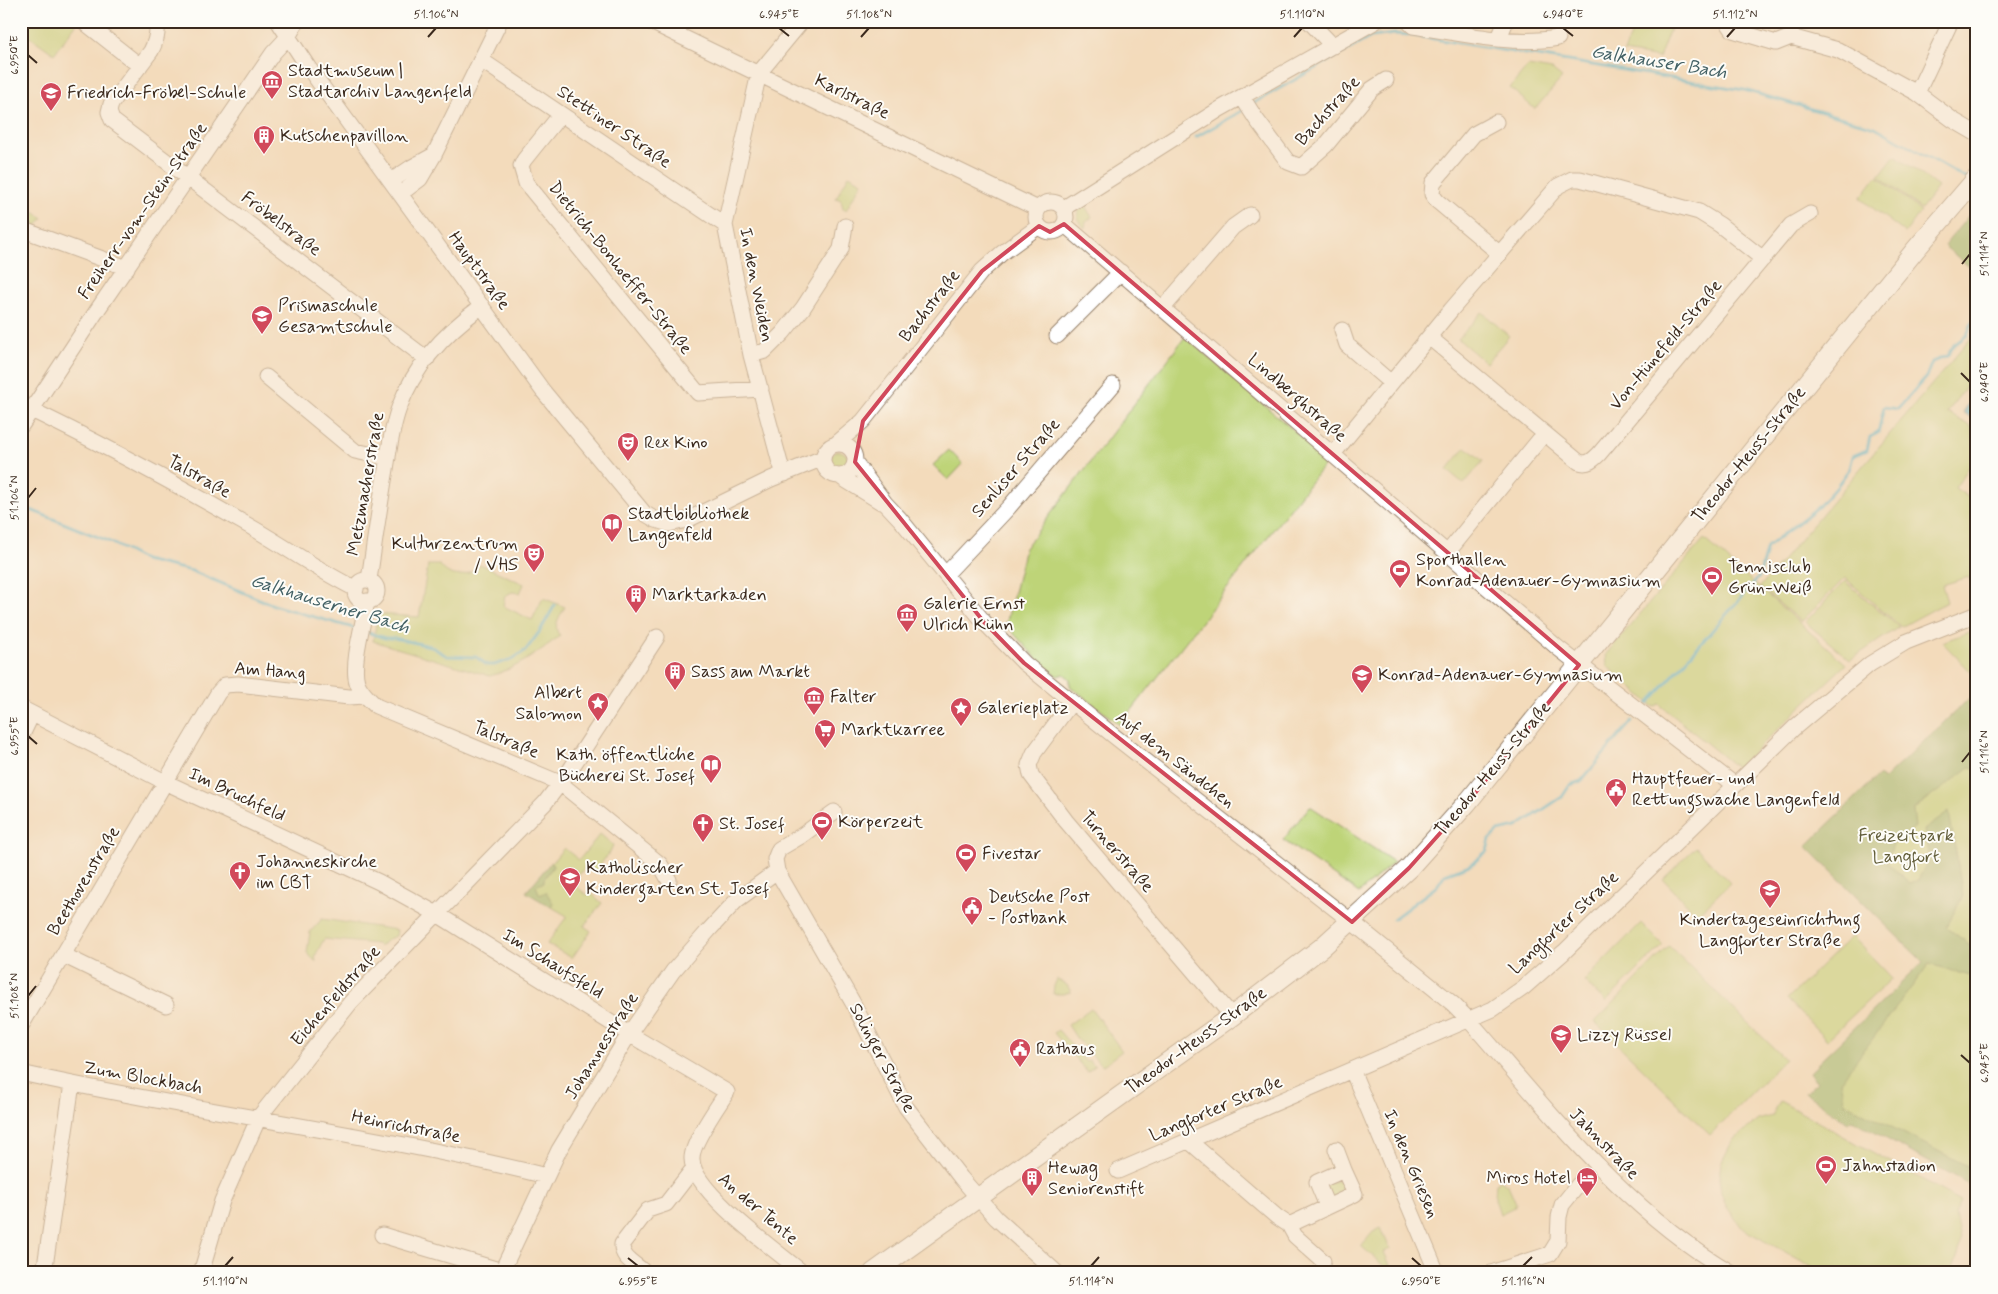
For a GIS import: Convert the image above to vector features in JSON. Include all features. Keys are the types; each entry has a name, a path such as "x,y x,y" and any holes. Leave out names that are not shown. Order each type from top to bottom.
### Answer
{"main road":[{"name":"Theodor-Heuss-Straße","path":"978,1198 1232,1016 1321,948 1352,922 1409,868 1467,804 1977,178"},
{"path":"873,1273 978,1198"}],"street":[{"path":"83,21 140,66 156,42 156,21"},
{"name":"Hauptstraße","path":"278,21 308,67 543,391 644,513 668,524 700,515 785,474"},
{"name":"Freiherr-vom-Stein-Straße","path":"21,426 26,407 127,268 273,53 288,37 297,21"},
{"path":"400,194 420,179 434,156 500,21"},
{"name":"Karlstraße","path":"649,21 1038,209"},
{"path":"759,73 802,21"},
{"path":"1309,21 1333,46"},
{"path":"1064,216 1060,204 1045,202 1038,209 1036,216 1039,226 1044,230 1056,231 1064,216 1242,97 1376,21"},
{"path":"1408,21 1413,26 1500,38 1539,41 1558,38"},
{"path":"1500,38 1506,21"},
{"path":"1727,21 1733,30 1776,43 1791,37 1838,50 1917,93 1953,120 1977,134"},
{"path":"1917,93 1950,21"},
{"name":"Stettiner Straße","path":"481,60 725,225"},
{"name":"Fröbelstraße","path":"140,66 111,104 109,112 112,120 426,359"},
{"name":"In den Weiden","path":"759,73 725,225 751,354 780,463 785,474"},
{"name":"Bachstraße","path":"1242,97 1288,162 1302,167 1326,145 1372,89 1386,80"},
{"name":"Dietrich-Bonhoeffer-Straße","path":"561,114 524,160 521,166 526,183 698,393 761,389"},
{"path":"1496,122 1474,134 1433,183 1432,194 1437,201 1500,254"},
{"path":"391,181 412,167 434,156"},
{"path":"1333,454 1429,337 1558,186 1572,179 1580,179 1699,212 1726,230 1762,259"},
{"name":"Von-Hünefeld-Straße","path":"1429,337 1544,434 1579,462 1585,464 1592,461 1791,225 1810,214"},
{"path":"1163,308 1233,227 1250,215"},
{"name":"Lindberghstraße","path":"1064,216 1120,272 1579,665 1735,785"},
{"path":"751,354 765,351 804,308 841,249 845,226"},
{"name":"Bachstraße","path":"836,444 863,421 982,271 1002,253 1039,226"},
{"path":"21,229 127,268"},
{"path":"1057,336 1120,272"},
{"name":"Metzmacherstraße","path":"369,580 388,458 399,407 426,359 442,338 482,306"},
{"path":"1342,330 1347,345 1391,383"},
{"path":"266,377 355,451 388,458"},
{"name":"Senliser Straße","path":"946,574 1009,507 1113,385"},
{"name":"Talstraße","path":"26,407 203,499 274,540 336,580 356,589"},
{"name":"Bachstraße","path":"855,459 857,437 863,421"},
{"path":"1448,552 1544,434"},
{"path":"785,474 830,469 846,475 851,470 855,459 848,447 836,444 828,449 830,469"},
{"name":"Auf dem Sändchen","path":"855,459 885,503 997,637 1024,663 1072,703 1352,922 1453,1004 1468,1019"},
{"name":"Auf dem Sändchen","path":"830,469 874,499 885,503"},
{"path":"369,580 377,589 374,597 367,601 358,597 356,589 360,582 369,580"},
{"path":"365,696 357,682 356,667 367,601"},
{"name":"Langforter Straße","path":"1118,1171 1492,1009 1523,988 1564,952 1794,728 1870,664 1906,642 1977,614"},
{"name":"Eichenfeldstraße","path":"201,1273 222,1201 259,1118 352,1002 545,803 657,637"},
{"name":"Am Hang","path":"165,782 218,692 225,685 238,684 348,697 365,696"},
{"name":"Talstraße","path":"365,696 376,706 560,783 660,864 669,880"},
{"name":"Turnerstraße","path":"1072,703 1034,753 1029,764 1031,775 1066,821 1232,1016"},
{"path":"21,737 27,711"},
{"name":"Im Bruchfeld","path":"27,711 165,782 379,882 437,914"},
{"name":"Beethovenstraße","path":"21,1026 165,782"},
{"path":"777,871 775,859 779,849 834,812"},
{"name":"Johannesstraße","path":"502,1272 559,1150 629,1034 673,971 736,900 777,871"},
{"name":"Solinger Straße","path":"777,871 853,1003 906,1107 978,1198 1002,1223 1058,1273"},
{"name":"Im Schaufsfeld","path":"437,914 629,1034 727,1092 694,1147 691,1158 693,1169"},
{"path":"63,955 166,1006"},
{"name":"Jahnstraße","path":"1468,1019 1562,1128 1628,1195 1689,1245 1732,1273"},
{"name":"In den Griesen","path":"1352,1070 1437,1273"},
{"name":"Zum Blockbach","path":"21,1072 72,1084 259,1118"},
{"path":"44,1273 72,1084"},
{"name":"Heinrichstraße","path":"259,1118 497,1164 546,1176"},
{"path":"1189,1141 1277,1217 1288,1224 1295,1236 1323,1261"},
{"path":"1288,1224 1321,1211 1327,1206 1354,1194 1336,1149"},
{"path":"643,1271 625,1257 621,1251 622,1244 648,1210 666,1204 693,1169"},
{"name":"An der Tente","path":"693,1169 705,1188 749,1229 803,1273"},
{"path":"1327,1206 1317,1182 1344,1170"},
{"path":"1491,1273 1550,1254 1558,1241 1562,1205 1579,1184"},
{"path":"382,1235 502,1272"}],"highlighted area":[{"path":"1064,224 1072,229 1579,665 1467,803 1409,868 1352,922 1024,663 984,622 855,462 863,421 982,271 1039,226 1050,232"}],"green space":[{"path":"21,21 75,21 77,23 54,54 21,30"},
{"path":"1637,21 1673,21 1659,58 1624,52"},
{"path":"1528,66 1552,70 1562,78 1535,109 1510,88"},
{"path":"1895,155 1938,187 1921,209 1879,176"},
{"path":"849,175 862,182 846,210 843,208 841,200 836,198"},
{"path":"1877,176 1921,211 1905,233 1860,198"},
{"path":"21,203 43,218 36,227 21,222"},
{"path":"1977,205 1977,273 1944,246"},
{"path":"1085,206 1092,217 1086,222 1085,228 1079,221 1078,211"},
{"path":"1482,312 1509,336 1486,363 1458,339"},
{"path":"1977,331 1977,371 1947,413 1971,426 1976,457 1955,488 1977,503 1977,593 1975,594 1969,577 1942,585 1947,602 1901,627 1845,578 1801,622 1760,587"},
{"path":"1185,337 1328,460 1120,725 1070,686 1070,679 1064,674 1057,676 1038,660 1006,625 1025,548"},
{"path":"1466,447 1483,461 1464,484 1447,470"},
{"path":"949,450 963,464 948,480 933,465"},
{"path":"839,451 845,454 848,460 845,466 839,469 833,466 830,460 833,454"},
{"name":"Tennisclub Grün-Weiß","path":"1704,539 1846,664 1737,768 1659,704 1654,707 1607,666 1606,654"},
{"path":"480,564 524,584 520,593 512,592 505,596 503,606 532,620 543,598 565,607 556,626 560,636 518,664 490,676 373,641 378,614 419,617 428,565 440,565 449,573 460,575 471,572"},
{"path":"1845,581 1899,627 1850,660 1805,622"},
{"path":"1977,629 1977,678 1942,642"},
{"name":"Freizeitpark Langfort","path":"1977,691 1977,1178 1837,1106 1809,1072 1923,962 1806,846 1879,775 1883,780"},
{"path":"1977,691 1977,769 1970,767 1913,810 1915,827 1893,844 1887,863 1910,883 1918,880 1929,859 1924,830 1949,812 1963,896 1946,927 1977,950 1977,978 1929,964 1840,1082 1845,1103 1975,1170 1969,1184 1852,1120 1848,1123 1805,1093 1817,1082 1809,1072 1923,962 1806,846 1879,775 1883,780"},
{"path":"1310,806 1394,862 1359,893 1283,840"},
{"name":"Katholischer Kindergarten St. Josef","path":"600,834 613,845 610,852 600,865 601,867 598,871 593,871 586,866 572,883 587,895 590,892 602,903 584,926 591,931 572,958 547,944 567,916 526,892 564,848 579,860"},
{"path":"1696,847 1730,883 1697,915 1663,879"},
{"path":"551,862 554,865 544,879 544,882 536,886 540,895 546,892 553,903 551,907 526,892"},
{"path":"322,919 397,930 396,936 388,939 380,947 377,944 324,939 315,956 316,962 307,953 310,932"},
{"path":"1641,923 1663,945 1606,1002 1584,981"},
{"path":"1852,936 1892,978 1827,1040 1787,999"},
{"path":"1669,946 1785,1059 1710,1135 1595,1022"},
{"path":"1057,979 1067,985 1071,992 1053,994"},
{"path":"1091,1008 1122,1051 1102,1066 1077,1039 1068,1025"},
{"path":"1058,1030 1086,1062 1089,1060 1095,1066 1087,1072 1054,1033"},
{"name":"Jahnstadion","path":"1780,1101 1961,1201 1955,1215 1960,1239 1959,1252 1954,1266 1948,1273 1824,1273 1743,1229 1726,1206 1721,1192 1719,1178 1721,1163 1733,1140 1758,1120 1772,1116"},
{"path":"1342,1179 1346,1192 1331,1198 1326,1186 1327,1183"},
{"path":"1500,1180 1508,1185 1516,1203 1514,1207 1500,1214 1495,1199 1496,1182"},
{"path":"1381,1228 1390,1249 1384,1252 1390,1265 1385,1267 1361,1246 1373,1232"}],"water":[{"path":"1975,395 1977,396 1977,422 1963,412"}],"waterway":[{"name":"Galkhauser Bach","path":"1252,104 1371,37 1395,34 1410,35 1744,90 1875,127 1967,179"},
{"name":"Galkhauser Bach","path":"1196,137 1245,109"},
{"path":"1648,704 1759,577 1767,547 1818,507 1850,468 1853,456 1867,450 1870,437 1878,433 1884,407 1898,409 1926,377 1932,362 1947,356 1954,345 1967,335 1973,321 1977,320"},
{"name":"Galkhauserner Bach","path":"21,506 108,541 144,560 192,571 276,606 357,629"},
{"name":"Galkhauserner Bach","path":"366,632 385,638 394,638 430,646 447,656 476,657 487,665 494,665 513,659 526,650 555,605"},
{"path":"1393,919 1437,886 1445,874 1472,864 1487,851 1490,839 1498,831 1517,827 1562,797 1570,785 1581,781 1632,721"}],"place":[{"name":"Stadtmuseum | Stadtarchiv Langenfeld","path":"272,100"},
{"name":"Friedrich-Fröbel-Schule","path":"51,112"},
{"name":"Kutschenpavillon","path":"264,155"},
{"name":"Prismaschule Gesamtschule","path":"262,335"},
{"name":"Rex Kino","path":"628,462"},
{"name":"Stadtbibliothek Langenfeld","path":"612,543"},
{"name":"Kulturzentrum / VHS","path":"534,573"},
{"name":"Sporthallen Konrad-Adenauer-Gymnasium","path":"1400,589"},
{"name":"Tennisclub Grün-Weiß","path":"1712,596"},
{"name":"Marktarkaden","path":"636,614"},
{"name":"Galerie Ernst Ulrich Kühn","path":"907,633"},
{"name":"Sass am Markt","path":"675,691"},
{"name":"Konrad-Adenauer-Gymnasium","path":"1362,694"},
{"name":"Falter","path":"814,716"},
{"name":"Albert Salomon","path":"598,722"},
{"name":"Galerieplatz","path":"961,727"},
{"name":"Marktkarree","path":"825,749"},
{"name":"Kath. öffentliche Bücherei St. Josef","path":"711,784"},
{"name":"Hauptfeuer- und Rettungswache Langenfeld","path":"1616,808"},
{"name":"Körperzeit","path":"822,841"},
{"name":"St. Josef","path":"703,843"},
{"name":"Fivestar","path":"966,873"},
{"name":"Johanneskirche im CBT","path":"240,891"},
{"name":"Katholischer Kindergarten St. Josef","path":"570,897"},
{"name":"Kindertageseinrichtung Langforter Straße","path":"1770,909"},
{"name":"Deutsche Post - Postbank","path":"972,926"},
{"name":"Lizzy Rüssel","path":"1561,1054"},
{"name":"Rathaus","path":"1020,1068"},
{"name":"Jahnstadion","path":"1826,1185"},
{"name":"Hewag Seniorenstift","path":"1032,1197"},
{"name":"Miros Hotel","path":"1587,1197"}]}
